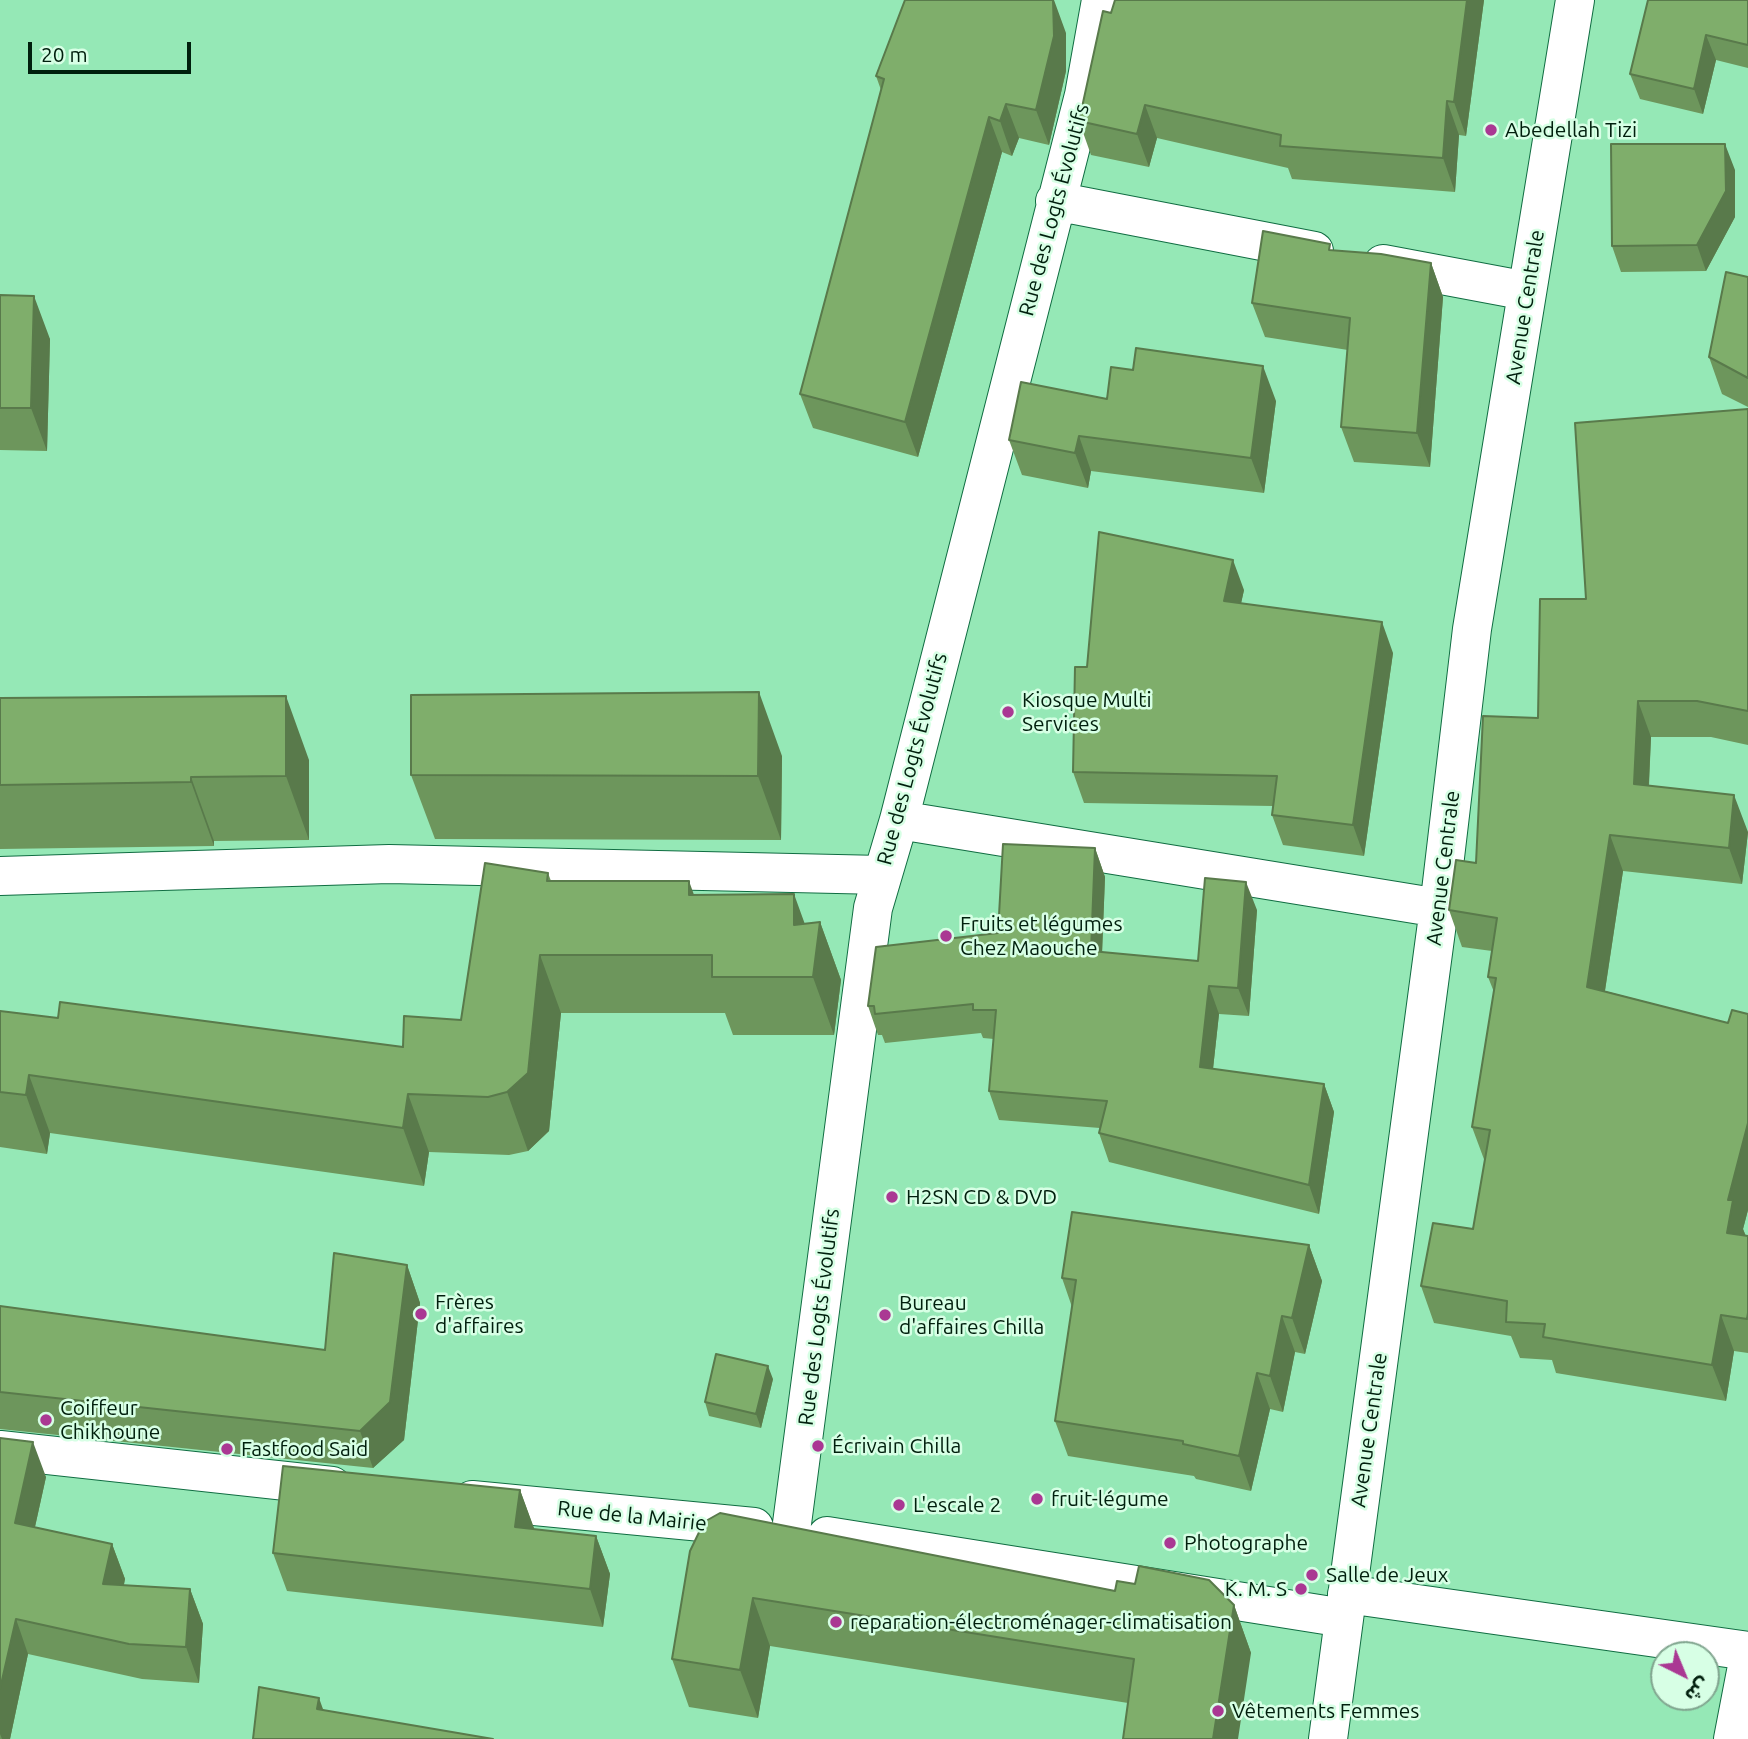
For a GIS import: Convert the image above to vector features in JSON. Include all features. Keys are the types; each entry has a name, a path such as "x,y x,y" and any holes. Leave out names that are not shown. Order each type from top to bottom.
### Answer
{"street":[{"name":"Rue des Logts Évolutifs","path":"791,1531 873,908 1084,95 1101,0"},
{"name":"Avenue Centrale","path":"1328,1739 1439,908 1472,629 1575,0"},
{"path":"1055,201 1527,292"},
{"path":"898,820 1439,908"},
{"path":"0,876 389,864 881,875"},
{"path":"0,1450 365,1490"},
{"name":"Rue de la Mairie","path":"433,1497 791,1531 1346,1606 1748,1651"},
{"path":"1733,1739 1748,1661"}],"building":[{"path":"905,0 1053,0 1054,36 1036,110 1006,104 1000,121 989,117 905,422 800,394 884,79 876,76"},
{"path":"1115,0 1467,0 1454,102 1447,101 1443,158 1280,146 1281,135 1145,105 1137,134 1079,121 1103,11 1111,13"},
{"path":"1648,0 1748,0 1748,45 1706,35 1694,89 1630,74"},
{"path":"1611,144 1725,144 1726,191 1697,245 1612,246"},
{"path":"1263,231 1330,244 1329,250 1381,254 1431,263 1417,433 1341,427 1350,318 1252,303"},
{"path":"1726,272 1748,277 1748,378 1709,357"},
{"path":"0,295 34,296 31,408 0,408"},
{"path":"1136,348 1263,366 1251,458 1079,436 1075,453 1009,440 1021,382 1107,399 1111,367 1133,370"},
{"path":"1748,409 1748,711 1697,701 1638,701 1634,784 1734,795 1729,848 1610,835 1587,987 1728,1023 1732,1010 1748,1014 1748,1123 1728,1200 1733,1200 1727,1233 1748,1236 1748,1313 1747,1319 1721,1315 1712,1365 1543,1337 1545,1324 1506,1322 1507,1301 1421,1286 1433,1223 1473,1229 1490,1130 1472,1127 1496,978 1488,977 1497,918 1449,910 1456,860 1476,863 1483,716 1538,718 1540,599 1586,599 1575,423"},
{"path":"1099,532 1233,560 1224,601 1382,622 1353,825 1272,815 1277,776 1073,772 1075,667 1087,667"},
{"path":"759,692 758,776 411,775 411,695"},
{"path":"286,696 286,776 191,777 191,782 0,785 0,698"},
{"path":"1003,844 1095,848 1091,951 1198,961 1205,878 1246,882 1238,988 1209,986 1200,1067 1324,1084 1309,1185 1099,1133 1107,1101 989,1091 996,1010 973,1010 973,1004 875,1014 874,1006 868,1006 876,947 998,933"},
{"path":"485,863 548,873 547,881 689,881 689,895 794,894 794,925 820,922 813,977 712,977 712,955 540,955 528,1073 507,1092 488,1097 408,1094 403,1128 29,1075 26,1095 0,1092 0,1011 58,1018 60,1002 403,1047 404,1016 461,1020"},
{"path":"1072,1212 1309,1245 1292,1318 1282,1316 1270,1376 1257,1373 1239,1456 1183,1444 1183,1441 1055,1421 1076,1280 1062,1278"},
{"path":"334,1253 407,1265 390,1402 360,1431 0,1392 0,1306 325,1350"},
{"path":"716,1354 768,1366 756,1414 705,1402"},
{"path":"0,1438 33,1442 15,1523 112,1544 103,1584 190,1589 186,1647 129,1644 16,1619 0,1689"},
{"path":"283,1466 520,1490 515,1527 596,1536 590,1589 273,1553"},
{"path":"720,1513 1115,1591 1117,1581 1135,1584 1139,1566 1209,1580 1234,1605 1213,1739 1123,1739 1134,1659 753,1598 740,1670 672,1659 690,1551 704,1522"},
{"path":"259,1687 319,1698 317,1709 493,1739 253,1739"}],"place":[{"name":"Abedellah Tizi","path":"1491,130"},
{"name":"Kiosque Multi Services","path":"1008,712"},
{"name":"Fruits et légumes Chez Maouche","path":"946,936"},
{"name":"H2SN CD & DVD","path":"892,1197"},
{"name":"Frères d'affaires","path":"421,1314"},
{"name":"Bureau d'affaires Chilla","path":"885,1315"},
{"name":"Coiffeur Chikhoune","path":"46,1420"},
{"name":"Écrivain Chilla","path":"818,1446"},
{"name":"Fastfood Said","path":"227,1449"},
{"name":"fruit-légume","path":"1037,1499"},
{"name":"L'escale 2","path":"899,1505"},
{"name":"Photographe","path":"1170,1543"},
{"name":"Salle de Jeux","path":"1312,1575"},
{"name":"K. M. S","path":"1301,1589"},
{"name":"reparation-électroménager-climatisation","path":"836,1622"},
{"name":"Vêtements Femmes","path":"1218,1711"}]}
